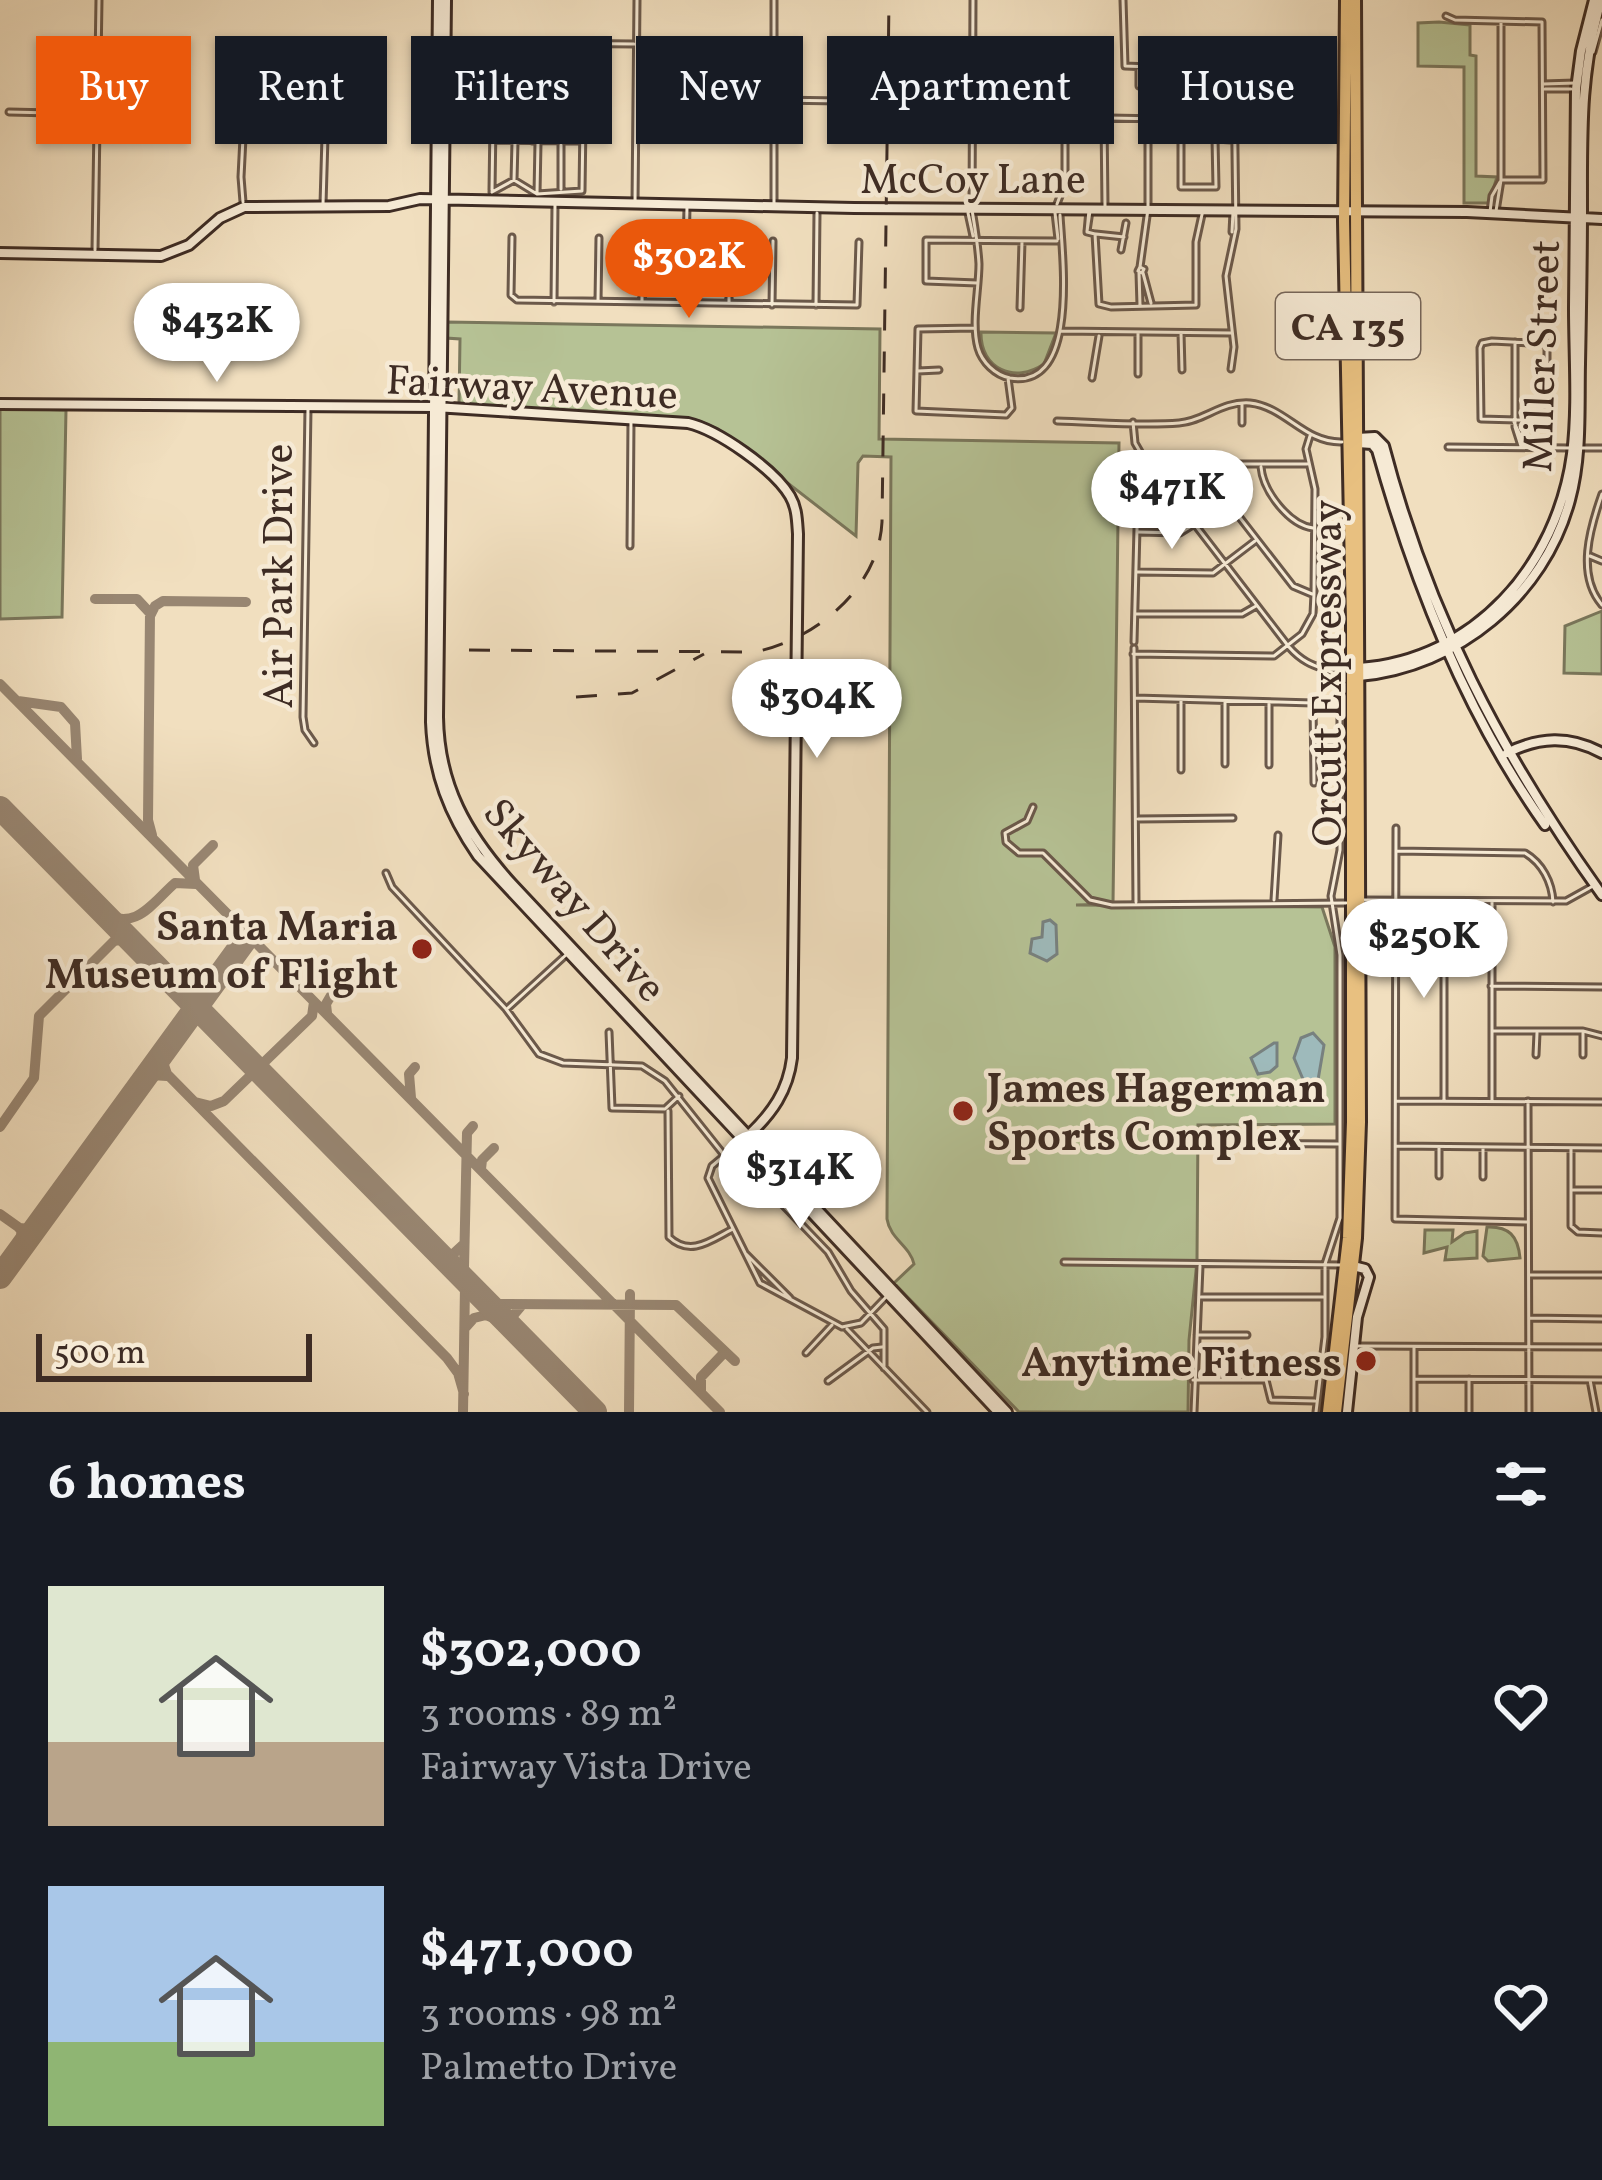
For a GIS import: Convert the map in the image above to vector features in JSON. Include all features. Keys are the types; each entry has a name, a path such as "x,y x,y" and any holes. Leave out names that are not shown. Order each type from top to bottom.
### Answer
{"highway":[{"name":"CA 135","path":"1346,0 1357,440"},
{"name":"CA 135","path":"1349,119 1355,0"},
{"name":"Orcutt Expressway","path":"1332,1412 1349,1265 1357,440"}],"street":[{"path":"98,36 99,0"},
{"name":"Skyway Drive","path":"441,36 442,0"},
{"path":"637,36 638,0"},
{"path":"774,0 774,36"},
{"path":"973,0 973,36"},
{"path":"1123,0 1125,66 1138,68"},
{"name":"Miller Street","path":"1352,672 1401,668 1450,645 1504,611 1536,573 1566,515 1576,448 1585,64 1600,1"},
{"name":"Miller Street","path":"1579,219 1576,86 1600,1"},
{"path":"1446,16 1542,22 1544,180 1501,180"},
{"name":"Miller Street","path":"1585,64 1602,20"},
{"path":"1493,214 1501,180 1502,21"},
{"path":"1543,86 1576,86"},
{"path":"0,253 171,254 189,244 220,218 244,206 244,99 249,96 325,99 323,206"},
{"path":"9,112 36,113"},
{"path":"635,205 636,124"},
{"path":"94,255 96,144"},
{"name":"Skyway Drive","path":"440,144 431,722 439,781 454,818 478,856 1002,1412"},
{"path":"492,144 492,192 514,180"},
{"path":"514,180 515,144"},
{"path":"535,144 537,194"},
{"path":"561,144 561,191"},
{"path":"514,180 537,194 582,190 584,144"},
{"path":"774,144 774,207"},
{"path":"972,144 968,217 976,240 981,356 1008,378 1033,375 1049,365 1060,331 1057,207 1065,183 1065,144"},
{"path":"1104,144 1105,208"},
{"path":"1148,144 1141,271 1152,305"},
{"path":"1181,144 1181,187 1216,187 1215,144"},
{"path":"1231,369 1233,333 1226,276 1233,235 1234,144"},
{"name":"McCoy Lane","path":"244,206 388,206 440,200 1349,211 1602,219"},
{"path":"554,302 555,203"},
{"path":"685,301 687,206"},
{"path":"816,307 817,207"},
{"path":"1089,208 1087,232 1124,237"},
{"path":"1095,234 1099,304 1196,305 1196,242 1203,210"},
{"path":"1121,250 1126,224"},
{"path":"512,237 512,298 816,307 858,304 860,242"},
{"path":"598,303 599,238"},
{"path":"642,238 642,302"},
{"path":"729,239 729,303"},
{"path":"978,283 926,281 926,240 1059,241"},
{"path":"1020,308 1022,240"},
{"path":"772,306 773,241"},
{"path":"1140,305 1136,278 1141,271"},
{"path":"977,328 918,328 917,412 1009,414 1008,378"},
{"path":"1060,331 1233,333"},
{"path":"1181,331 1182,370"},
{"path":"1138,332 1138,374"},
{"path":"1092,378 1100,334"},
{"path":"1515,342 1514,422 1523,447"},
{"path":"1515,342 1547,344 1548,420 1481,419 1483,343 1515,342"},
{"path":"916,370 939,370"},
{"path":"1242,403 1242,423"},
{"path":"1057,421 1185,422 1217,407 1242,403 1272,410 1310,436 1330,442 1375,437 1384,446 1450,645 1504,754 1602,900"},
{"name":"Fairway Avenue","path":"0,404 438,407 701,426 777,481 796,514 792,1059 778,1103 746,1138"},
{"name":"Air Park Drive","path":"308,407 303,717 314,743"},
{"path":"630,546 632,420"},
{"path":"1133,422 1135,443 1153,472 1288,647 1307,665 1352,672 1340,742 1340,850 1332,904 1340,955 1340,1218 1325,1264 1316,1412"},
{"path":"1134,648 1274,656 1308,626 1314,594 1315,489 1306,449 1310,436"},
{"path":"1448,447 1602,448"},
{"path":"1136,904 1138,489 1165,464 1309,463"},
{"path":"1208,464 1213,483 1293,586 1314,594"},
{"path":"1261,465 1263,482 1294,521 1314,528"},
{"path":"1602,494 1588,555 1591,591 1602,604"},
{"path":"1138,532 1180,533 1193,525"},
{"path":"1136,572 1208,574 1256,540"},
{"path":"1588,555 1602,561"},
{"path":"1135,614 1242,614 1256,607"},
{"path":"1136,698 1313,703 1314,783"},
{"path":"1181,699 1181,770"},
{"path":"1225,764 1226,699"},
{"path":"1269,700 1269,765"},
{"path":"1504,754 1550,739 1576,741 1602,753"},
{"path":"1314,742 1340,742"},
{"path":"1033,807 1027,821 1005,833 1006,842 1018,853 1042,853 1090,900 1136,904 1553,902 1572,900 1593,886"},
{"path":"1136,819 1233,818"},
{"path":"1396,828 1395,1219 1527,1222"},
{"path":"1274,902 1278,835"},
{"path":"1396,851 1525,854 1550,882 1553,902"},
{"path":"386,873 392,886 544,1057 563,1063 649,1069 680,1097 724,1155 782,1204 828,1252 884,1329 884,1368"},
{"path":"1444,901 1444,1101"},
{"path":"1492,901 1492,1101"},
{"path":"506,1009 570,951"},
{"path":"1491,986 1602,987"},
{"path":"1491,1031 1583,1031 1602,1036"},
{"path":"1536,1055 1537,1031"},
{"path":"1583,1031 1583,1054"},
{"path":"609,1032 612,1108 666,1110 680,1097"},
{"path":"1394,1101 1602,1102"},
{"path":"1528,1101 1529,1412"},
{"path":"666,1110 669,1237 680,1246 695,1247 731,1230"},
{"path":"746,1138 712,1166 708,1178 760,1283 847,1327 856,1325 891,1292"},
{"path":"1202,1143 1340,1144"},
{"path":"1394,1146 1602,1148"},
{"path":"1439,1146 1439,1176"},
{"path":"1483,1147 1484,1177"},
{"path":"1571,1147 1573,1230 1602,1233"},
{"path":"1571,1190 1602,1190"},
{"path":"741,1248 794,1303"},
{"path":"1064,1262 1325,1264 1368,1271 1357,1317 1347,1412"},
{"path":"1194,1412 1200,1264"},
{"path":"1527,1275 1602,1275"},
{"path":"1199,1297 1324,1297"},
{"path":"1527,1318 1602,1319"},
{"path":"806,1353 833,1323"},
{"path":"847,1327 927,1412"},
{"path":"1196,1335 1247,1335"},
{"path":"1354,1346 1602,1347"},
{"path":"828,1381 868,1352 884,1347"},
{"path":"1414,1347 1414,1412"},
{"path":"1415,1378 1602,1380"},
{"path":"1469,1379 1469,1412"},
{"path":"1193,1380 1266,1380 1271,1400 1317,1401"},
{"path":"1590,1380 1596,1412"}],"green space":[{"path":"1418,23 1470,25 1470,55 1476,56 1476,176 1497,177 1489,203 1464,203 1464,67 1418,66"},
{"path":"446,322 880,329 879,439 1119,443 1113,904 1076,905 1322,907 1335,947 1335,1124 1198,1125 1197,1261 1188,1412 1019,1412 894,1283 914,1264 887,1219 891,457 863,456 858,463 856,536 718,429 699,421 459,404 460,339 446,338"},
{"path":"981,332 1056,333 1044,364 1022,373 993,364 982,345"},
{"path":"0,408 66,410 62,617 0,619"},
{"path":"1602,611 1602,674 1564,673 1565,626"},
{"path":"1487,1227 1511,1234 1520,1258 1488,1261 1483,1256"},
{"path":"1425,1230 1453,1230 1452,1242 1477,1231 1477,1258 1445,1260 1447,1247 1424,1253"}],"water":[{"path":"1043,922 1056,925 1057,954 1047,961 1030,953 1032,939 1042,937"},
{"path":"1313,1033 1324,1045 1318,1080 1311,1087 1305,1084 1294,1058 1301,1038"},
{"path":"1274,1043 1277,1066 1258,1074 1251,1058"}],"taxiway":[{"path":"95,599 137,599 150,613 148,820 152,835"},
{"path":"150,616 163,601 246,602"},
{"path":"0,684 720,1412"},
{"path":"18,701 61,707 75,723 77,759"},
{"path":"195,880 193,865 213,845"},
{"path":"102,912 114,918 134,917 175,883 196,884"},
{"path":"0,1127 34,1078 39,1016 114,941 124,939 135,945"},
{"path":"327,1013 326,1004 336,987"},
{"path":"195,1102 211,1106 224,1101 312,1016 314,1002"},
{"path":"167,1047 162,1059 167,1074 447,1358 464,1394"},
{"path":"411,1098 409,1074 415,1067"},
{"path":"139,1086 151,1075 167,1076"},
{"path":"471,1286 464,1268 467,1133 473,1126"},
{"path":"481,1169 482,1160 494,1148"},
{"path":"0,1214 21,1229 22,1247"},
{"path":"19,1228 38,1224"},
{"path":"434,1249 451,1256 464,1244"},
{"path":"454,1269 465,1286 463,1412"},
{"path":"629,1412 630,1294"},
{"path":"481,1296 496,1304 676,1305 735,1361"},
{"path":"521,1336 511,1318 522,1305"},
{"path":"466,1327 474,1318 486,1315 509,1324"},
{"path":"701,1392 701,1377 722,1355"}],"runway":[{"path":"0,808 595,1412"},
{"path":"0,1277 251,932"}],"railway":[{"path":"469,650 755,652 822,622 870,568 882,522 889,0"},
{"path":"576,697 632,693 704,654"}],"place":[{"name":"Santa Maria Museum of Flight","path":"422,949"},
{"name":"James Hagerman Sports Complex","path":"963,1111"},
{"name":"Anytime Fitness","path":"1366,1361"}]}
